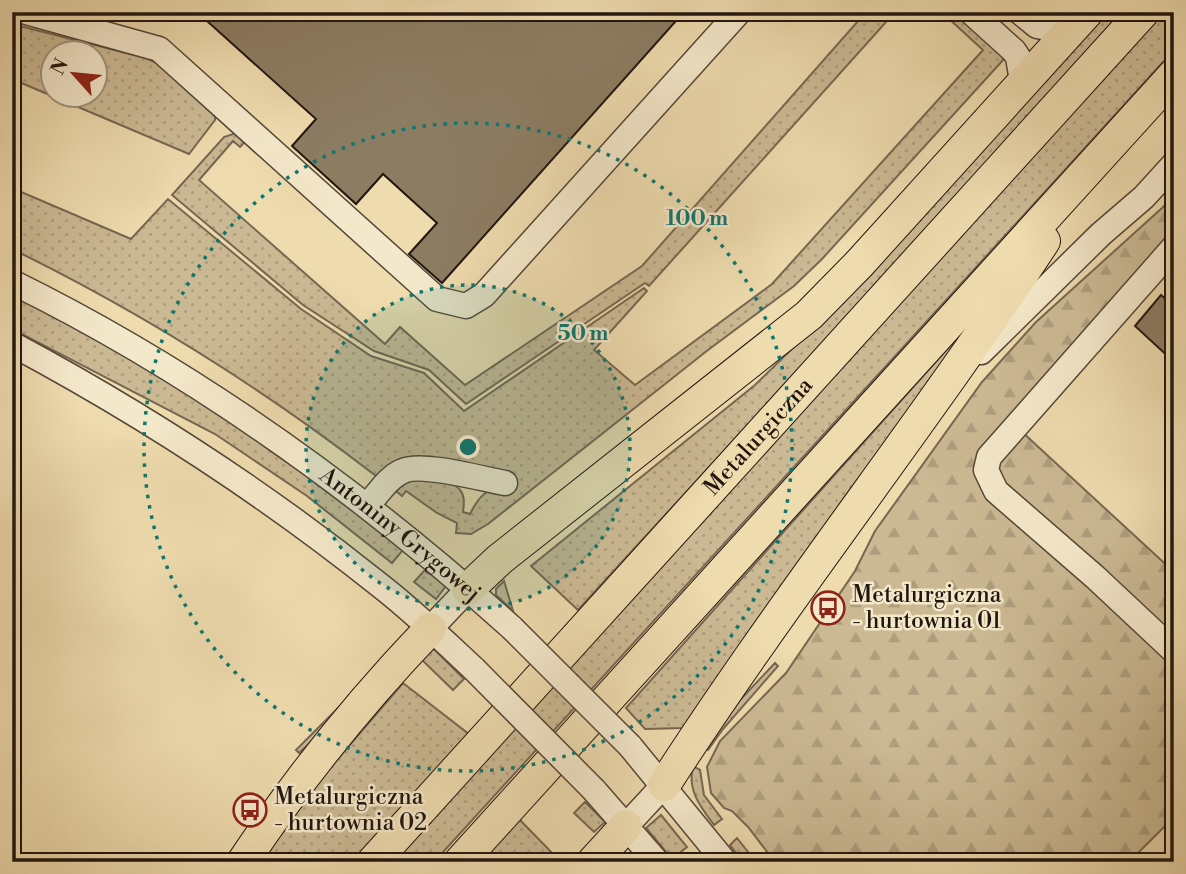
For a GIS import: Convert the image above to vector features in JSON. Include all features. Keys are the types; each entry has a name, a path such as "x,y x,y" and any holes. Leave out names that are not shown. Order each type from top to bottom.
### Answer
{"main road":[{"name":"Metalurgiczna","path":"373,862 1143,12"},
{"path":"468,589 500,559 809,315 860,263 1078,22"},
{"path":"460,862 1174,75"},
{"path":"664,785 921,416 1004,302 1097,159"},
{"path":"243,862 309,769 396,665 430,629"},
{"path":"593,862 626,825"}],"street":[{"path":"26,12 159,49 437,299 466,306 484,295 739,12"},
{"path":"971,12 1014,51 1018,57 1023,81"},
{"path":"1020,12 1037,26 1078,22"},
{"path":"921,416 996,336 1101,234 1144,197 1174,164"},
{"path":"1174,247 989,457 986,470 996,491 1095,577 1174,651"},
{"name":"Antoniny Grygowej","path":"12,282 104,330 201,388 368,505 513,628 630,746 725,862"},
{"path":"12,344 98,391 206,457 297,521 384,588 474,669 594,790 657,862"},
{"path":"368,505 391,479 403,470 420,467 505,483"},
{"path":"430,629 468,589"},
{"path":"626,825 664,785"}],"green space":[{"path":"866,12 895,12 649,286 645,283 466,404 429,370 374,351 303,305 172,195 224,137 236,133 247,140 240,147 233,141 199,180 385,344 400,327 465,385 642,266"},
{"path":"1106,12 1126,12 578,610 531,566 755,385 854,288"},
{"path":"1156,12 1174,12 1174,50 434,862 388,862"},
{"path":"950,13 965,17 981,29 1004,59 822,259 794,286 708,350 488,524 471,534 456,533 457,523 437,513 406,491 402,496 396,491 400,484 413,476 435,477 450,482 462,492 463,512 470,514 488,491 506,491 512,477 460,465 426,462 410,463 376,476 289,412 200,353 60,273 12,249 12,188 131,239 168,199 301,309 371,356 424,373 464,411 644,288 647,291 594,350 635,385 772,284 983,50 946,16"},
{"path":"12,24 67,38 38,38 38,90 12,79"},
{"path":"108,48 146,58 161,65 215,111 215,120 189,154 80,108 108,108"},
{"path":"1174,196 1174,229 1008,419 1174,572 1174,817 1129,862 775,862 748,827 732,811 724,808 711,793 707,767 720,741 786,673 855,571 875,531 982,382 1036,322"},
{"path":"1009,280 685,728 645,729 626,708"},
{"path":"12,295 70,323 161,376 323,485 403,550 392,563 307,496 215,434 12,329"},
{"path":"426,569 446,586 436,599 414,582"},
{"path":"504,581 513,611 496,595 496,589"},
{"path":"432,647 464,679 453,690 421,659"},
{"path":"775,663 778,666 708,750 703,747 741,699"},
{"path":"365,681 335,719 299,753 296,750"},
{"path":"403,683 470,735 355,862 260,862 312,789"},
{"path":"693,766 700,770 704,795 722,819 714,825 693,790"},
{"path":"585,802 605,822 594,832 574,813"},
{"path":"661,815 687,847 672,859 646,828"},
{"path":"519,819 560,861 480,862"},
{"path":"737,838 756,862 743,862 730,845"}],"building":[{"path":"197,12 684,12 442,283 409,254 437,223 383,174 356,204 292,146 316,119"},
{"path":"1161,295 1174,306 1174,362 1135,326"}],"place":[{"name":"Metalurgiczna - hurtownia 01","path":"828,608"},
{"name":"Metalurgiczna - hurtownia 02","path":"250,810"}]}
